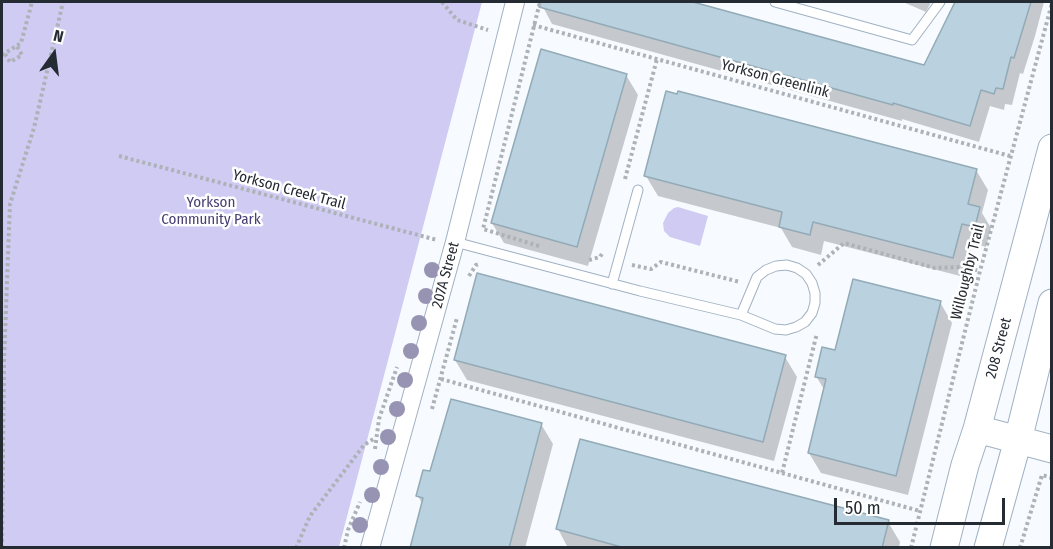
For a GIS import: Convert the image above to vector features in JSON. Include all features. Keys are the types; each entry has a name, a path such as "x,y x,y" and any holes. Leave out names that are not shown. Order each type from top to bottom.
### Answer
{"main road":[{"name":"208 Street","path":"944,548 964,465 977,429 1052,148"},
{"path":"988,548 1052,303"},
{"path":"977,429 1052,449"}],"street":[{"name":"207A Street","path":"370,548 455,242 514,2"}],"lane":[{"path":"775,2 912,40 940,2"},
{"path":"612,284 638,190"},
{"path":"455,242 612,284 741,315 775,329 786,330 796,327 812,313 815,303 812,282 806,274 787,265 766,270 758,277 741,315"}],"path":[{"path":"16,46 22,55 10,62 3,55 10,48 21,43 32,2"},
{"path":"2,548 4,361 10,204 34,128 63,2"},
{"path":"442,2 457,20 490,30"},
{"path":"540,2 483,229 549,249"},
{"name":"Willoughby Trail","path":"911,548 980,271 1052,3"},
{"name":"Yorkson Greenlink","path":"533,26 1010,156"},
{"path":"622,190 657,59"},
{"name":"Yorkson Creek Trail","path":"119,156 421,237 455,242"},
{"path":"806,274 844,243 935,268 963,267 980,271"},
{"path":"600,257 605,249"},
{"path":"581,258 590,261 600,257 651,269 661,262 739,282 746,273"},
{"path":"809,258 819,264 823,272"},
{"path":"467,284 470,273 476,265 486,261"},
{"path":"431,412 458,316"},
{"path":"782,473 818,329 809,333"},
{"path":"441,380 920,511"},
{"path":"296,548 310,516 364,445 375,438"},
{"path":"1020,548 1042,475 1052,478"}],"green space":[{"name":"Yorkson Community Park","path":"2,2 482,2 339,547 2,547"},
{"path":"678,207 708,216 700,246 670,237 664,231 663,223 668,213"}],"building":[{"path":"540,2 693,2 924,65 955,2 1031,2 1014,58 1011,57 1003,89 996,88 994,94 981,90 970,126 539,7"},
{"path":"541,49 627,74 577,247 491,223"},
{"path":"666,91 677,94 678,91 977,169 968,204 980,207 975,227 962,224 953,258 813,222 810,235 779,227 782,212 644,176"},
{"path":"477,273 786,355 763,442 454,360"},
{"path":"853,279 941,301 896,476 808,453 826,379 815,377 822,347 835,350"},
{"path":"451,399 542,423 509,548 410,548 423,498 416,496 423,470 430,471"},
{"path":"580,439 889,520 882,548 625,548 556,529"}]}
